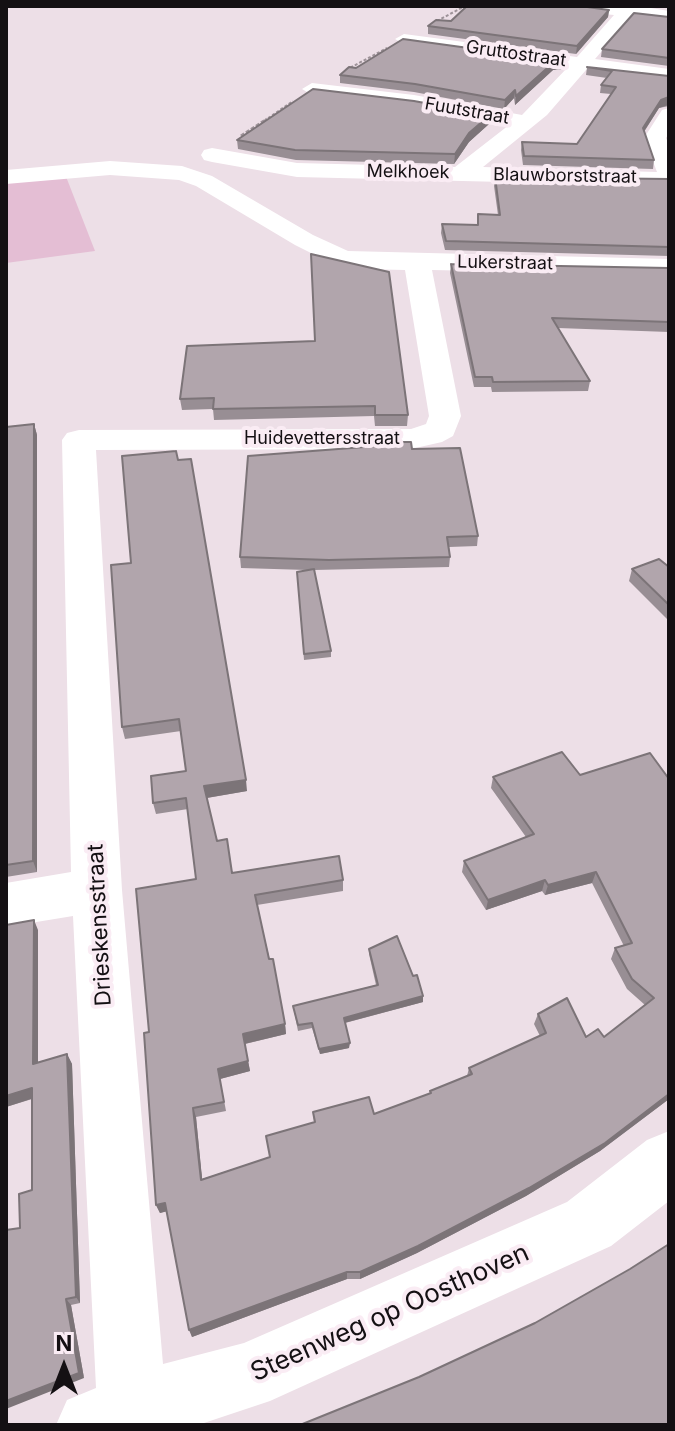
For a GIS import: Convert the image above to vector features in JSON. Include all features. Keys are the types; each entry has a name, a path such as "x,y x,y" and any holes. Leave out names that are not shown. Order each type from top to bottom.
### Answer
{"street":[{"path":"574,6 629,8 669,16"},
{"name":"Melkhoek","path":"212,155 297,170 460,174 527,122 629,8"},
{"name":"Gruttostraat","path":"404,39 669,75"},
{"name":"Fuutstraat","path":"312,89 414,101 527,122"},
{"path":"669,114 655,138 669,172"},
{"name":"Lukerstraat","path":"6,177 110,168 182,173 204,181 304,240 342,258 669,267"},
{"name":"Blauwborststraat","path":"460,174 669,179"},
{"name":"Huidevettersstraat","path":"79,440 411,439 430,435 441,429 445,416 417,261"},
{"name":"Drieskensstraat","path":"79,440 97,890 112,1417"},
{"path":"6,905 97,890"},
{"name":"Steenweg op Oosthoven","path":"112,1417 246,1377 439,1293 589,1224 669,1162"}],"path":[{"path":"448,15 462,17"}],"shaded area":[{"path":"65,174 95,251 6,263 6,179"}],"building":[{"path":"467,6 580,6 609,10 577,46 428,26 436,20 451,21"},
{"path":"634,13 669,17 669,58 602,49"},
{"path":"403,39 563,61 554,62 516,96 515,90 505,100 340,75 349,67 356,68"},
{"path":"587,67 669,76 669,97 661,100 643,128 654,160 524,156 522,142 577,144 616,87 601,85 612,71"},
{"path":"313,89 414,101 490,115 469,133 455,154 295,150 237,140"},
{"path":"495,177 669,179 669,247 446,241 442,224 478,225 478,214 500,215"},
{"path":"311,254 389,272 408,415 375,415 375,406 213,409 214,398 180,399 187,346 315,341"},
{"path":"451,264 669,268 669,322 552,318 590,381 493,382 492,377 475,377"},
{"path":"34,424 33,861 6,865 6,427"},
{"path":"376,442 411,442 412,449 460,448 478,536 447,537 450,557 329,560 240,557 248,456 377,446"},
{"path":"176,451 178,460 191,459 246,780 204,786 217,841 227,839 232,873 339,856 343,880 255,895 269,959 273,959 285,1024 243,1034 248,1061 218,1069 224,1102 193,1108 201,1180 270,1157 266,1136 315,1122 313,1112 369,1097 374,1114 472,1074 469,1068 546,1033 538,1014 567,998 586,1037 598,1029 604,1037 654,998 632,979 615,948 632,943 596,872 548,885 545,880 488,900 464,861 534,834 493,777 562,752 580,775 650,753 669,779 669,1094 605,1143 529,1188 418,1246 360,1272 347,1272 189,1330 165,1203 156,1205 144,1033 149,1032 136,889 196,879 186,798 153,803 151,776 186,771 179,719 122,727 111,565 131,563 122,456"},
{"path":"659,559 669,567 669,605 632,569"},
{"path":"314,569 331,651 304,654 297,572"},
{"path":"34,920 33,1064 67,1054 76,1297 66,1299 79,1373 6,1401 6,1230 20,1228 19,1194 32,1190 32,1088 6,1096 6,925"},
{"path":"397,936 413,976 417,975 423,996 344,1018 350,1043 319,1049 312,1023 298,1025 293,1006 378,985 369,949"},
{"path":"669,1244 669,1425 300,1425 419,1377 535,1323"}]}
